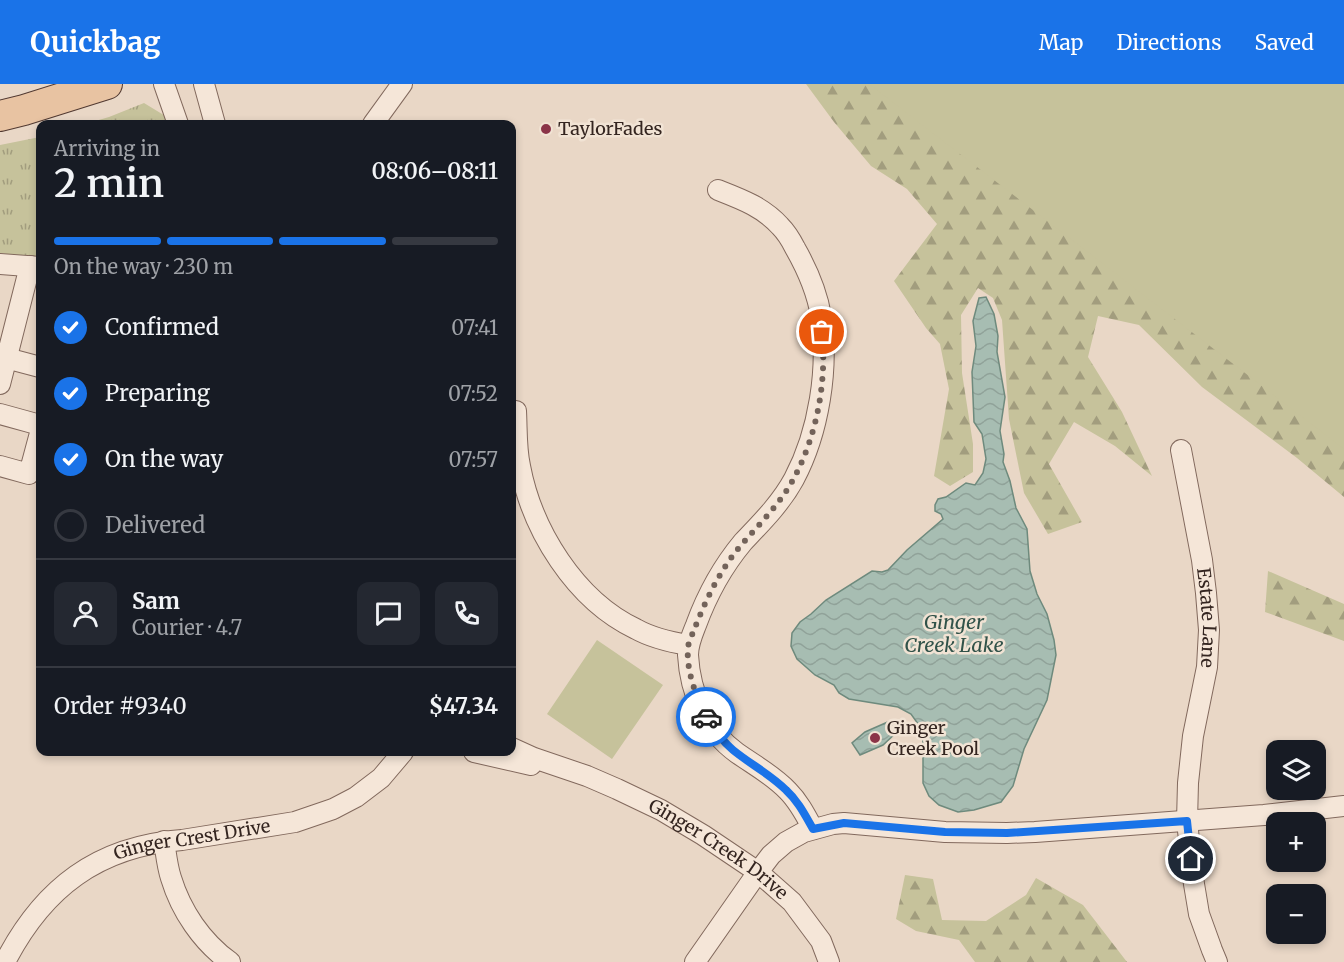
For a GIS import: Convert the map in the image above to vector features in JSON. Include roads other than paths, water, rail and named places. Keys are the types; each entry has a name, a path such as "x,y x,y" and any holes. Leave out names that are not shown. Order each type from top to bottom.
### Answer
{"main road":[{"path":"0,116 106,84"}],"street":[{"path":"164,84 177,120"},
{"path":"204,84 214,120"},
{"path":"375,120 402,84"},
{"path":"718,190 754,204 779,224 788,236 803,261 814,287 821,315 824,349 816,422 807,449 794,479 778,503 742,544 718,577 701,610 688,645 691,680 697,699 720,738 735,752 773,777 788,791 801,807 813,829"},
{"path":"0,264 35,266 0,384"},
{"path":"6,358 36,366"},
{"path":"516,411 519,463 525,490 536,520 549,545 565,568 591,598 614,617 636,630 663,640 688,645"},
{"path":"0,414 36,424"},
{"name":"Estate Lane","path":"1181,450 1202,560 1209,630 1207,667 1193,736 1187,821 1199,914 1217,962"},
{"path":"0,466 35,475"},
{"name":"Ginger Creek Drive","path":"516,750 617,789 661,810 758,872 792,902 821,941 829,962"},
{"name":"Ginger Crest Drive","path":"5,962 16,940 51,896 88,867 137,846 295,822 333,810 356,797 381,778 400,756"},
{"name":"Ginger Creek Drive","path":"492,756 575,772"},
{"path":"695,962 771,855 786,842 813,829 844,823 945,832 1007,833 1187,821 1344,806"},
{"path":"164,841 170,876 189,918 203,937 230,962"}],"water":[{"name":"Ginger Creek Lake","path":"986,297 994,314 998,336 997,352 1005,397 1000,431 1003,462 1016,508 1027,529 1030,571 1037,594 1047,614 1056,655 1047,700 1024,749 1013,786 1001,802 958,812 939,805 929,796 923,783 921,728 911,714 898,707 849,699 839,693 834,685 815,675 797,659 791,646 792,633 800,622 826,600 872,571 888,570 943,519 941,514 935,511 938,499 946,497 966,483 975,485 983,473 986,459 982,434 974,422 972,372 976,346 973,321 979,298"},
{"name":"Ginger Creek Pool","path":"890,721 897,732 883,745 860,755 852,743 865,732"}],"place":[{"name":"TaylorFades","path":"546,129"},
{"name":"Ginger Creek Pool","path":"875,738"}]}
